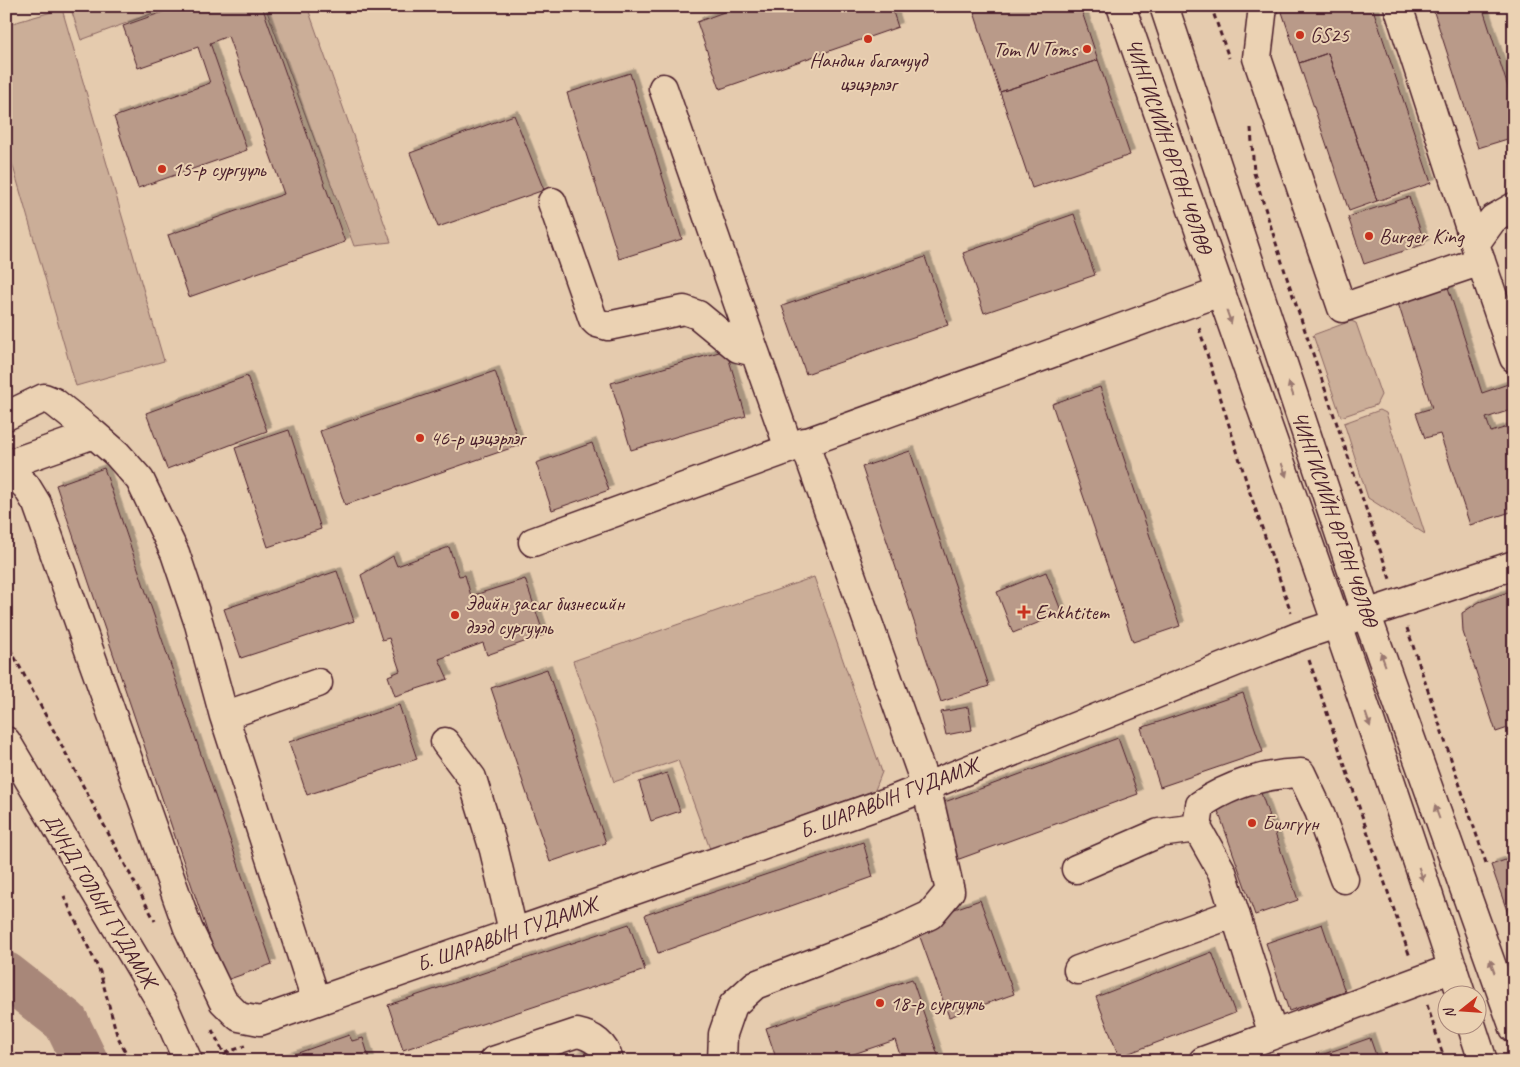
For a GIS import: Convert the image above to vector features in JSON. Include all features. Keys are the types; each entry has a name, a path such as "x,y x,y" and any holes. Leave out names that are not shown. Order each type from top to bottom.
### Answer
{"main road":[{"name":"ЧИНГИСИЙН ӨРГӨН ЧӨЛӨӨ","path":"1121,6 1220,292 1303,522 1458,984"},
{"name":"ЧИНГИСИЙН ӨРГӨН ЧӨЛӨӨ","path":"1164,6 1366,613 1514,1028"},
{"path":"1263,6 1258,58 1342,308 1478,252 1493,219 1514,207"},
{"path":"1398,6 1514,358"},
{"path":"663,88 755,352 796,445 926,786 950,891 930,915 889,934 755,985 733,1005 723,1034 722,1061"},
{"path":"552,202 593,319 597,323 608,326 684,310 698,315 738,348 755,352"},
{"path":"533,542 1220,292"},
{"path":"6,416 44,398 54,402 118,454 140,480 175,553 199,624 224,716 316,1000"},
{"path":"6,467 94,434"},
{"name":"Б. ШАРАВЫН ГУДАМЖ","path":"6,467 26,486 37,504 98,680 188,928 223,1001 238,1017 260,1021 513,931 893,800 1300,636 1514,565"},
{"path":"224,716 318,683"},
{"name":"ДУНД ГОЛЫН ГУДАМЖ","path":"6,741 164,1009 188,1061"},
{"path":"445,742 472,778 494,850 513,931"},
{"path":"1274,1035 1222,872 1197,828 1200,805 1217,793 1275,774 1301,773 1319,810 1344,879"},
{"path":"1076,869 1160,833 1197,828"},
{"path":"1078,970 1234,913"},
{"path":"1203,1061 1453,968"},
{"path":"492,1061 577,1033 588,1035 600,1044 609,1061"},
{"path":"1474,1034 1483,1061"}],"path":[{"path":"1211,6 1230,61"},
{"path":"1250,126 1254,173 1284,268 1489,871"},
{"path":"1191,302 1250,493 1445,1061"},
{"path":"6,641 156,923"},
{"path":"62,892 100,972 117,1035 130,1061"},
{"path":"211,1027 228,1061"}],"shaded area":[{"path":"70,6 172,6 81,40"},
{"path":"265,6 307,6 391,242 354,246"},
{"path":"62,9 164,361 76,386 6,142 6,25"},
{"path":"1351,321 1356,323 1381,395 1376,405 1341,417 1313,335"},
{"path":"1380,410 1386,413 1425,534 1368,498 1344,423"},
{"path":"814,577 882,772 875,790 710,849 678,760 614,782 573,661"}],"building":[{"name":"15-р сургууль","path":"180,6 262,6 345,242 189,297 168,235 284,194 228,36 210,43 247,150 138,188 114,117 210,83 198,47 138,68 123,26"},
{"path":"740,6 891,6 898,27 720,89 697,22"},
{"path":"972,6 1080,6 1098,60 1000,92"},
{"path":"1280,6 1372,6 1431,183 1377,201 1328,53 1299,63"},
{"path":"1432,6 1482,6 1514,106 1514,137 1478,148"},
{"path":"1328,53 1377,201 1349,211 1299,63"},
{"path":"1098,60 1130,155 1032,188 1000,92"},
{"path":"630,73 682,239 619,259 567,93"},
{"path":"514,115 544,190 438,227 410,153"},
{"path":"1409,197 1425,244 1364,264 1348,217"},
{"path":"1074,214 1095,275 984,313 963,253"},
{"path":"925,257 948,325 806,374 782,306"},
{"path":"1445,278 1482,393 1508,384 1514,402 1514,409 1486,418 1491,432 1514,425 1514,511 1470,525 1440,434 1425,438 1416,413 1432,408 1395,294"},
{"path":"726,350 746,416 631,450 611,383"},
{"name":"46-р цэцэрлэг","path":"495,371 520,445 345,505 320,431"},
{"path":"247,376 267,431 167,469 146,413"},
{"path":"1100,387 1180,626 1133,642 1052,404"},
{"path":"289,430 321,529 268,547 235,448"},
{"path":"592,443 609,490 552,510 536,463"},
{"path":"910,451 989,686 941,702 862,467"},
{"path":"104,468 272,964 224,981 56,485"},
{"name":"Эдийн засаг бизнесийн дээд сургууль","path":"449,547 459,576 465,575 471,596 525,579 544,635 487,655 483,643 439,659 448,679 395,696 388,676 400,671 389,638 382,640 361,575 393,556 397,566"},
{"path":"337,571 354,621 241,658 224,609"},
{"path":"1046,572 1062,613 1013,633 997,592"},
{"path":"1514,590 1514,726 1496,732 1463,632 1462,613 1479,602"},
{"path":"547,669 606,843 550,862 491,688"},
{"path":"1243,693 1263,752 1160,787 1141,728"},
{"path":"399,705 417,759 307,795 289,742"},
{"path":"968,707 972,730 946,735 941,712"},
{"path":"1118,738 1138,794 951,862 931,807"},
{"path":"667,773 680,811 651,821 639,782"},
{"path":"1260,790 1298,900 1255,915 1216,805"},
{"path":"863,842 873,877 658,953 645,915"},
{"path":"1514,857 1514,931 1491,865"},
{"path":"980,900 1014,994 949,1017 915,923"},
{"path":"629,924 645,970 403,1050 388,1005"},
{"path":"1322,924 1345,992 1289,1011 1266,943"},
{"path":"1212,952 1235,1013 1119,1057 1096,997"},
{"name":"18-р сургууль","path":"912,979 940,1061 902,1061 895,1040 833,1061 777,1061 766,1028"},
{"path":"349,1035 352,1041 363,1038 370,1061 275,1061"},
{"path":"1370,1038 1378,1061 1304,1061"},
{"path":"594,1050 597,1061 562,1061"}],"waterway":[{"path":"6,975 66,1022 85,1061"}],"place":[{"name":"GS25","path":"1300,35"},
{"name":"Нандин багачууд цэцэрлэг","path":"868,39"},
{"name":"Tom N Toms","path":"1087,49"},
{"name":"15-р сургууль","path":"162,169"},
{"name":"Burger King","path":"1369,236"},
{"name":"46-р цэцэрлэг","path":"420,438"},
{"name":"Enkhtitem","path":"1024,612"},
{"name":"Эдийн засаг бизнесийн дээд сургууль","path":"455,615"},
{"name":"Билгүүн","path":"1252,823"},
{"name":"18-р сургууль","path":"880,1003"}]}
